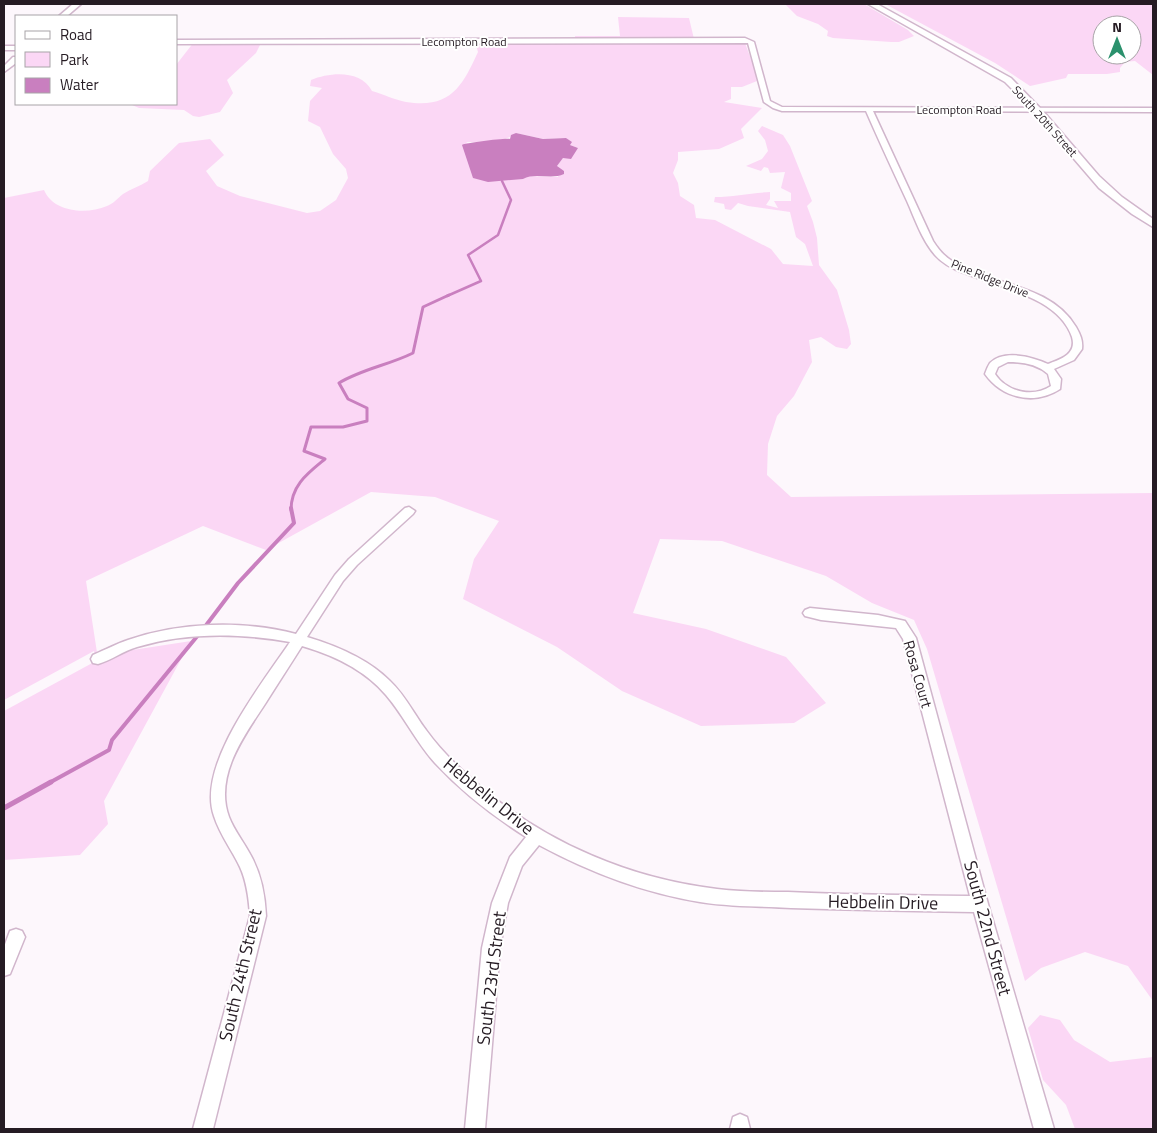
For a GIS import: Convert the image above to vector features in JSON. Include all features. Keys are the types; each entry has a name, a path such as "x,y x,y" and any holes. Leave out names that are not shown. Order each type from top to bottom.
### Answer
{"main road":[{"path":"64,15 77,4"},
{"name":"South 20th Street","path":"872,4 1002,77 1025,96 1088,170 1106,188 1153,224"},
{"path":"4,70 15,60"}],"street":[{"name":"Lecompton Road","path":"178,42 745,40 751,42 767,102 775,107 1153,110"},
{"name":"Pine Ridge Drive","path":"868,109 929,241 940,256 952,265 970,273 1038,298 1056,310 1074,329 1078,340 1078,349 1070,360 1046,368"},
{"path":"1006,359 1025,360 1046,368 1055,376 1057,381 1056,387 1045,394 1036,395 1006,389 996,382 990,374 994,365 1006,359"},
{"name":"South 24th Street","path":"203,1129 258,916 257,893 248,865 224,822 218,803 219,778 226,757 237,735 339,578 409,511"},
{"name":"Rosa Court","path":"810,613 828,617 885,620 900,624 910,638 933,726"},
{"name":"Hebbelin Drive","path":"98,659 134,644 168,636 241,630 299,639 351,660 378,678 400,701 424,739 457,775 497,808 537,836 579,857 665,887 716,897 980,904"},
{"name":"South 22nd Street","path":"933,726 980,904 1044,1129"},
{"name":"South 23rd Street","path":"475,1129 491,948 500,903 516,862 537,836"},
{"path":"4,968 16,937"}],"green space":[{"path":"785,4 864,4 908,30 914,36 899,42 833,38 827,36 828,31 818,24 797,16"},
{"path":"885,4 1153,4 1153,75 1140,65 1142,65 1142,15 1092,15 1092,65 1122,65 1120,72 1068,74 1066,78 1030,86 995,63"},
{"path":"618,17 689,18 694,39 575,39 575,36 620,36"},
{"path":"194,42 266,42 260,45 256,53 227,80 233,93 220,112 199,117 193,116 184,110 139,108 132,105 178,105 178,62"},
{"path":"475,42 745,43 757,81 742,87 731,87 731,99 724,102 762,108 741,129 744,138 719,149 678,152 678,160 673,173 678,183 680,196 694,205 696,218 715,220 771,249 783,264 813,266 805,244 796,237 790,212 738,203 731,210 725,209 724,204 714,202 715,197 770,192 770,199 766,205 778,208 774,201 791,201 791,193 781,188 785,172 770,173 768,168 764,167 761,171 746,166 762,159 768,151 765,140 758,131 762,126 783,135 790,146 812,201 807,206 817,238 819,265 837,290 849,330 851,344 847,349 836,347 821,337 809,340 812,362 794,396 777,416 768,444 767,475 791,497 1153,493 1153,1001 1128,966 1085,952 1041,968 1025,981 927,649 914,620 872,603 826,576 722,541 660,539 633,613 706,629 786,657 826,703 794,723 701,726 622,691 557,647 463,599 474,559 499,521 435,497 371,492 266,550 203,526 86,581 98,659 126,651 191,641 104,801 108,824 80,855 4,860 4,711 96,661 94,651 4,700 4,198 44,190 48,197 62,207 80,211 99,209 148,181 150,171 179,143 210,139 224,155 206,171 217,186 240,196 307,213 320,211 336,200 348,178 346,169 333,154 320,127 308,121 310,101 322,88 310,86 311,80 336,74 353,76 361,79 372,91 398,100 421,103 434,102 453,93 466,76 478,52","holes":["516,133 543,139 566,138 570,145 578,148 563,158 557,166 559,169 558,177 528,176 523,179 466,142 500,140"]},
{"path":"1040,1015 1060,1020 1074,1040 1110,1062 1153,1057 1153,1129 1075,1129 1066,1105 1043,1080 1028,1028"}],"water":[{"path":"516,133 543,139 566,138 572,142 570,145 578,148 571,159 563,158 557,166 564,171 564,174 559,176 533,176 523,179 488,182 473,178 462,145 510,139 511,135"}],"waterway":[{"path":"447,296 481,281 468,255 498,235 511,200 502,181"},
{"path":"291,509 297,487 325,459 304,451 311,427 343,427 367,421 367,408 348,399 339,383 357,374 413,353 423,307 449,295"},
{"path":"204,628 238,583 294,523 291,509"},
{"path":"49,783 109,750 112,740 199,634"},
{"path":"4,808 51,782"}]}
